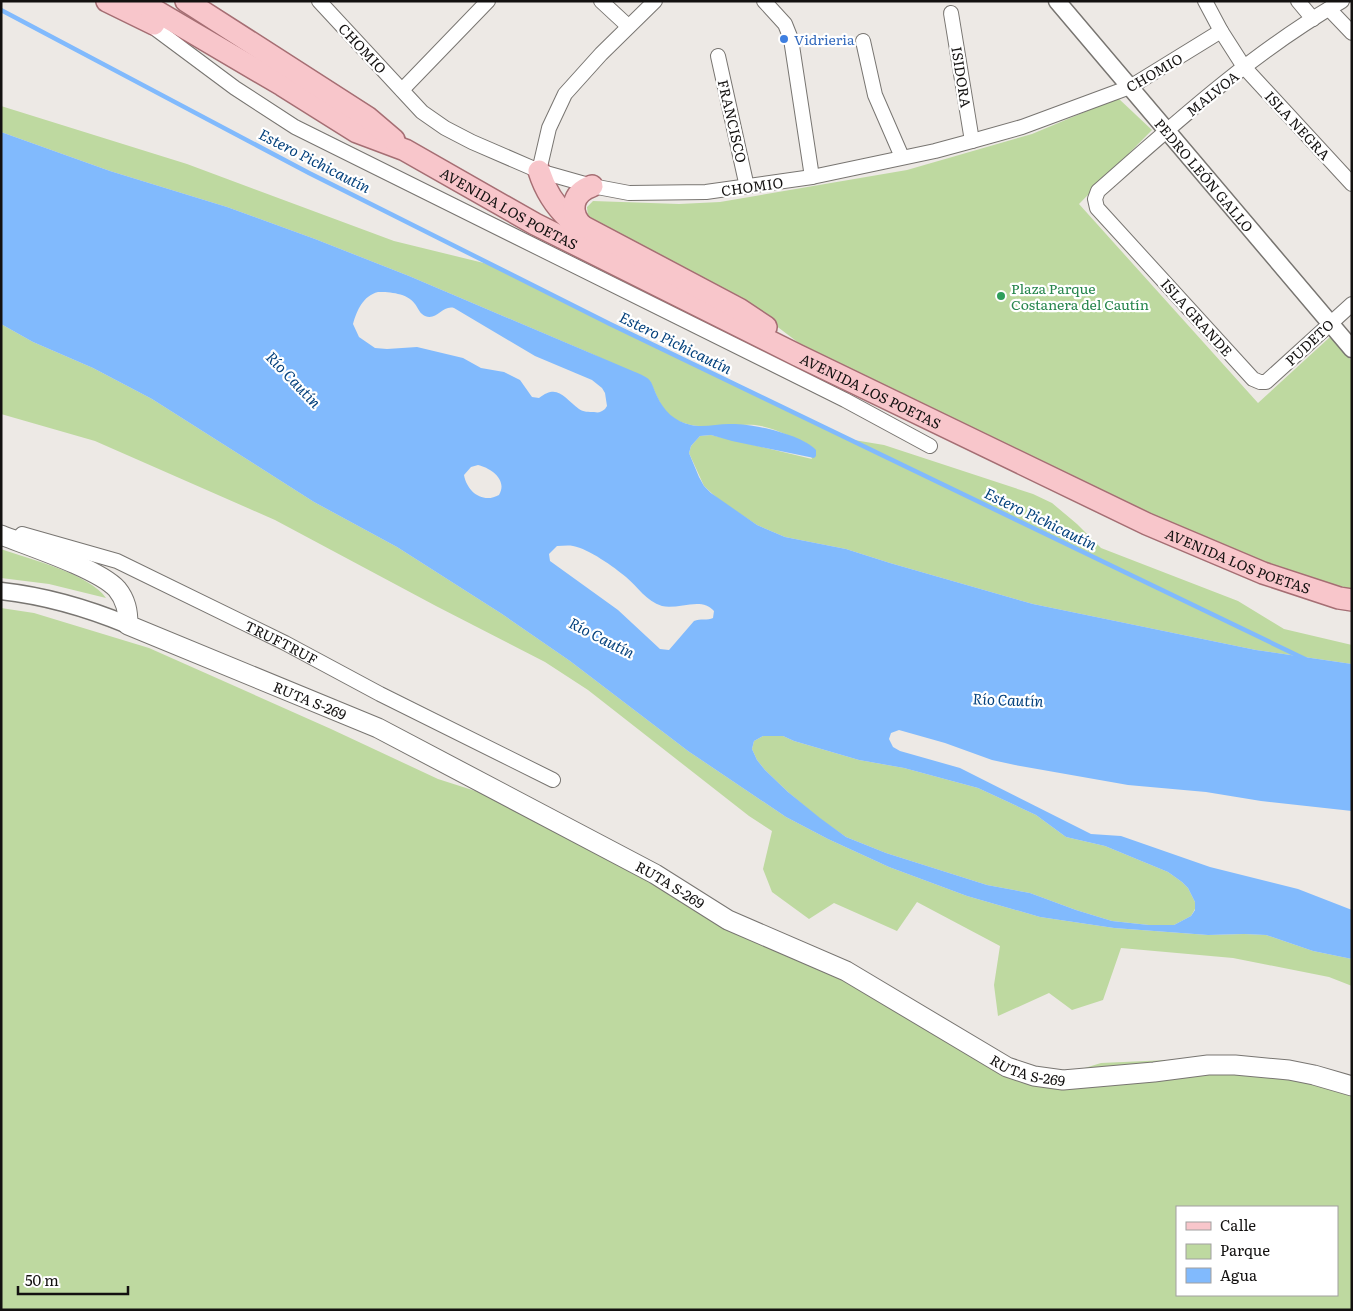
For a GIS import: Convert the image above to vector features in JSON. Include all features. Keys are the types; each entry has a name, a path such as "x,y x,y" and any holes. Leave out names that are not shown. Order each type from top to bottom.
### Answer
{"main road":[{"name":"AVENIDA LOS POETAS","path":"107,1 139,9 282,85 357,132 405,150 535,224 797,355 1147,524 1263,573 1339,598 1352,600"},
{"name":"AVENIDA LOS POETAS","path":"186,1 367,117 405,150"},
{"path":"200,1 235,31"},
{"path":"539,171 554,204 569,219 739,308 769,330 797,355"},
{"path":"583,227 575,216 574,202 580,192 592,186"},
{"path":"1,535 87,570 104,579 116,588 125,601 128,625"},
{"name":"RUTA S-269","path":"128,625 378,728 655,874 728,920 846,971 996,1061 1019,1072 1064,1080 1181,1068 1235,1065 1290,1070 1352,1086"}],"street":[{"path":"402,90 488,1"},
{"path":"601,1 628,26"},
{"path":"539,171 549,128 565,94 628,26 655,1"},
{"path":"764,1 785,24 791,39 812,177"},
{"name":"PEDRO LEÓN GALLO","path":"1057,1 1352,349"},
{"name":"ISLA NEGRA","path":"1206,1 1221,32 1244,67 1352,184"},
{"path":"1298,1 1314,19"},
{"name":"MALVOA","path":"1095,198 1098,191 1166,130 1244,67 1342,1"},
{"name":"CHOMIO","path":"327,4 422,112 445,128 539,171 592,186 629,193 706,192 812,177 935,151 972,141 1022,127 1130,87 1221,32"},
{"path":"139,9 235,88 295,127 845,400 930,446"},
{"path":"1329,9 1352,33"},
{"name":"ISIDORA","path":"951,13 972,141"},
{"path":"863,41 874,95 902,157"},
{"name":"FRANCISCO","path":"718,56 747,186"},
{"name":"ISLA GRANDE","path":"1095,198 1097,208 1253,379 1266,382"},
{"name":"PUDETO","path":"1266,382 1352,304"},
{"name":"TRUFTRUF","path":"1,530 116,561 285,643 380,694 553,780"},
{"name":"RUTA S-269","path":"1,591 57,600 128,625"}],"green space":[{"path":"1118,98 1152,130 1079,204 1258,403 1330,337 1352,361 1352,591 1335,588 1173,532 804,347 736,295 659,254 608,230 588,217 587,207 593,201 679,204 720,202 907,170 1032,134"},
{"path":"1,106 187,164 394,241 496,266 610,324 848,439 884,445 1033,494 1052,503 1101,548 1238,601 1284,629 1352,645 1352,664 1256,650 1033,604 846,549 785,537 757,525 719,500 704,486 689,453 691,446 700,436 711,435 812,459 806,443 762,426 705,426 680,422 670,416 662,406 650,381 590,353 409,276 315,239 227,207 110,171 1,132"},
{"path":"1,324 33,342 93,368 152,399 314,502 397,547 502,614 570,661 688,751 786,817 828,839 889,867 967,896 1040,917 1114,928 1208,935 1266,935 1313,951 1352,959 1352,986 1329,977 1233,958 1121,948 1103,1000 1072,1010 1049,993 998,1016 994,985 1000,946 917,902 897,931 834,903 809,919 772,892 763,869 772,831 749,816 588,690 545,662 275,520 95,441 1,414"},
{"path":"1,549 73,575 98,589 106,598 49,584 1,578"},
{"path":"1,608 34,613 149,648 438,779 491,796 644,876 723,928 846,982 990,1065 1049,1079 1101,1063 1190,1059 1352,1082 1352,1310 1,1310"},
{"path":"763,736 783,736 859,760 904,768 978,788 1036,815 1066,837 1105,846 1168,872 1188,888 1195,902 1195,909 1191,916 1174,925 1149,925 1112,921 1030,893 987,885 886,853 846,837 820,819 765,770 757,760 752,749 754,741"}],"water":[{"name":"Río Cautín","path":"1,132 110,171 227,207 409,276 646,377 651,382 666,411 685,423 700,426 750,425 788,434 809,444 816,450 814,458 711,435 700,436 691,446 689,453 699,477 711,493 757,525 785,537 846,549 1033,604 1256,650 1352,664 1352,811 1261,801 1206,792 1128,785 1015,765 992,760 945,743 899,730 891,733 889,739 893,747 900,751 960,768 1091,834 1121,836 1210,867 1298,889 1352,910 1352,959 1313,951 1266,935 1208,935 1114,928 1040,917 967,896 889,867 828,839 786,817 688,751 570,661 502,614 397,547 314,502 152,399 93,368 33,342 1,324","holes":["383,292 408,297 422,314 429,317 446,309 454,308 535,356 592,380 605,393 607,406 600,412 586,412 556,392 551,392 539,398 532,397 520,380 504,372 481,368 463,358 417,347 375,348 359,337 353,324 361,304 373,294","478,465 493,472 500,480 501,490 499,495 487,498 477,495 472,491 468,487 464,475 471,467","557,546 579,548 594,554 615,568 656,604 668,607 703,604 714,611 713,618 694,621 669,650 660,649 618,610 550,561 549,554","763,736 783,736 859,760 904,768 978,788 1036,815 1066,837 1105,846 1168,872 1188,888 1195,902 1195,910 1191,916 1174,925 1149,925 1112,921 1030,893 987,885 886,853 846,837 788,792 757,760 752,749 754,741"]}],"waterway":[{"name":"Estero Pichicautín","path":"1,10 309,173 610,324 1305,659"}],"place":[{"name":"Vidrieria","path":"784,39"},
{"name":"Plaza Parque Costanera del Cautín","path":"1001,296"}]}
